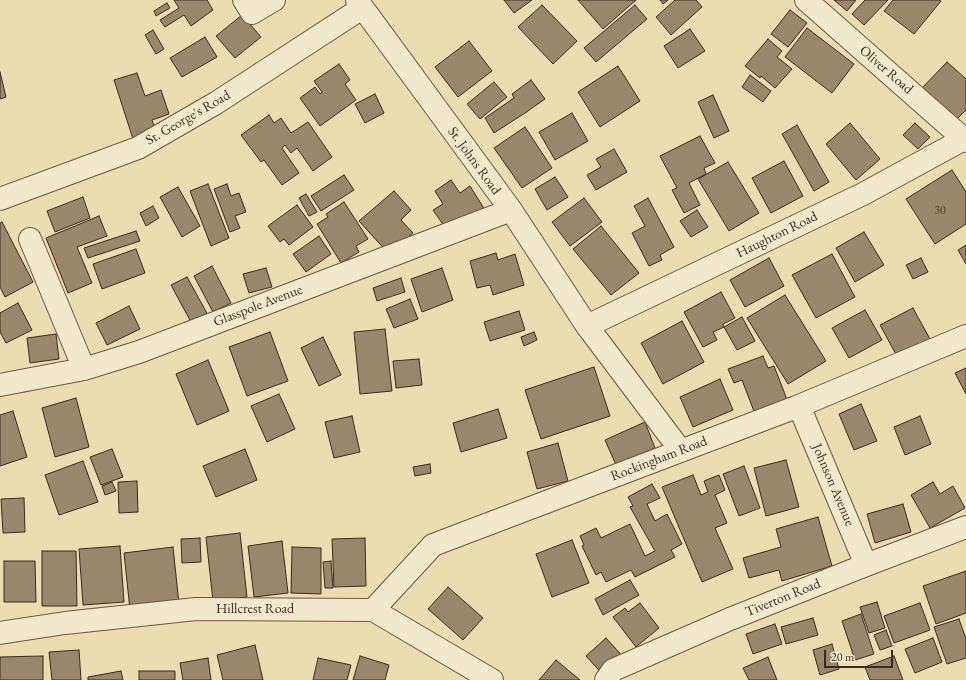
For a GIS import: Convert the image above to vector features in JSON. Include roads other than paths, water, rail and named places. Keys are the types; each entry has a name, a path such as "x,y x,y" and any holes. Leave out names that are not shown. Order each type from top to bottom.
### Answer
{"street":[{"path":"248,6 274,0"},
{"name":"Oliver Road","path":"806,0 965,140"},
{"name":"St. George's Road","path":"0,199 138,148 216,103 359,4"},
{"name":"St. Johns Road","path":"359,4 510,210 587,326 681,450"},
{"name":"Haughton Road","path":"587,326 863,194 965,140"},
{"name":"Glasspole Avenue","path":"0,385 84,369 139,352 510,210"},
{"path":"30,239 84,369"},
{"name":"Rockingham Road","path":"373,610 433,545 799,406 966,336"},
{"name":"Johnson Avenue","path":"799,406 866,565"},
{"name":"Tiverton Road","path":"606,680 613,670 730,619 866,565 965,530"},
{"name":"Hillcrest Road","path":"0,633 65,622 196,609 373,610"},
{"path":"373,610 492,680"}]}
